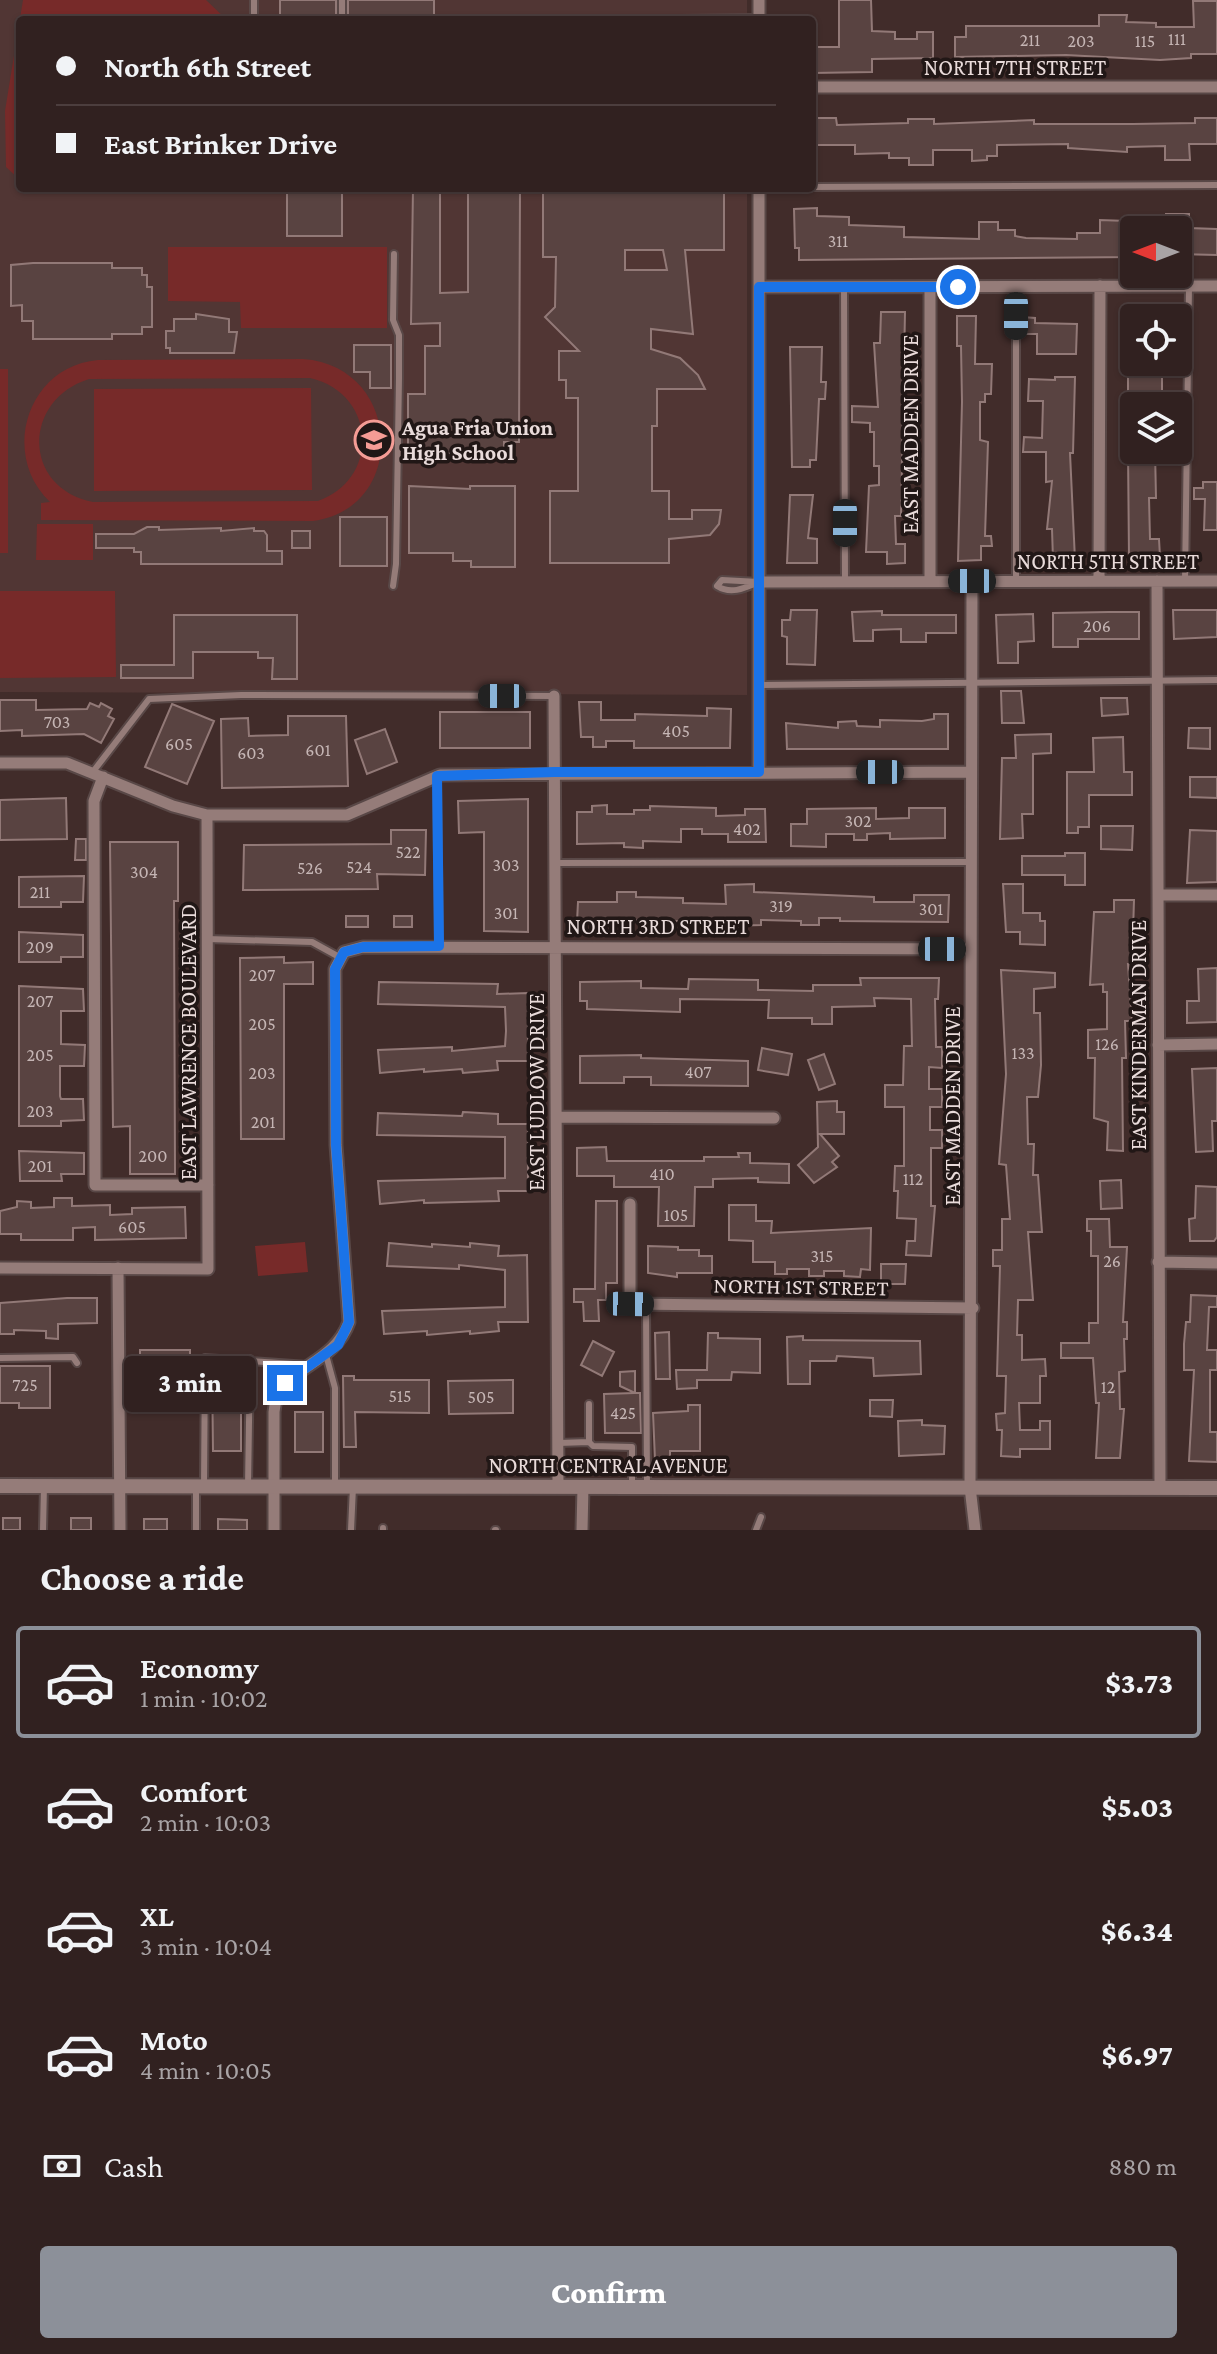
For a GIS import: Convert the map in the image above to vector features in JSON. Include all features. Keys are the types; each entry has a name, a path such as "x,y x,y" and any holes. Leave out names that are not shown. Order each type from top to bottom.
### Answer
{"street":[{"name":"NORTH 7TH STREET","path":"816,87 1217,87"},
{"path":"759,192 759,772"},
{"path":"1099,581 1100,286"},
{"path":"759,287 1120,286"},
{"path":"1192,286 1217,286"},
{"name":"EAST MADDEN DRIVE","path":"930,287 930,581"},
{"name":"EAST MADDEN DRIVE","path":"972,581 973,1308 970,1487 975,1530"},
{"name":"EAST KINDERMAN DRIVE","path":"1157,581 1160,1488"},
{"name":"NORTH 5TH STREET","path":"759,582 1217,581"},
{"name":"EAST LUDLOW DRIVE","path":"554,696 558,1487"},
{"path":"0,763 67,763 173,806 207,815 347,815 437,776 554,772 971,772"},
{"path":"98,775 94,801 95,1185 208,1185"},
{"name":"EAST LAWRENCE BOULEVARD","path":"118,1268 208,1269 207,815"},
{"path":"1158,895 1217,895"},
{"name":"NORTH 3RD STREET","path":"343,955 363,947 439,946 971,949"},
{"path":"274,1530 274,1405 285,1383 338,1345 349,1322 336,1145 335,969 343,955"},
{"path":"1158,1045 1217,1044"},
{"path":"557,1117 774,1118"},
{"name":"NORTH 1ST STREET","path":"630,1204 630,1304 973,1308"},
{"path":"1158,1262 1217,1263"},
{"path":"0,1268 118,1268 120,1530"},
{"name":"NORTH CENTRAL AVENUE","path":"0,1486 1217,1488"},
{"path":"582,1530 583,1487"}],"lane":[{"path":"816,187 1217,185"},
{"path":"393,586 399,378 399,335 393,320 394,254"},
{"path":"844,287 845,582"},
{"path":"1016,287 1016,581"},
{"path":"1185,581 1189,288"},
{"path":"722,580 759,582 739,590 724,590 717,586 722,580"},
{"path":"759,685 1217,680"},
{"path":"98,775 149,699 241,695 554,696"},
{"path":"437,776 439,946"},
{"path":"555,863 971,862"},
{"path":"207,939 312,942 343,955"},
{"path":"640,1487 646,1304"},
{"path":"326,1355 335,1388 335,1487"},
{"path":"0,1358 73,1357 77,1363"},
{"path":"196,1530 205,1358 311,1365"},
{"path":"248,1486 250,1359"},
{"path":"589,1404 589,1442"},
{"path":"558,1443 589,1442 593,1446 632,1447 640,1487"},
{"path":"43,1530 44,1486"},
{"path":"351,1530 353,1487"},
{"path":"756,1530 761,1517"}],"shaded area":[{"name":"Agua Fria Union High School","path":"0,0 747,0 747,16 16,16 16,192 747,192 747,695 0,692"},
{"path":"23,0 206,0 223,16 20,16"},
{"path":"16,43 16,176 6,167 5,111"},
{"path":"168,247 387,247 387,328 241,328 240,302 168,301"},
{"path":"303,359 336,367 360,385 375,410 381,438 378,466 366,491 344,511 313,521 41,520 41,503 50,502 35,483 26,461 24,438 29,416 38,395 54,378 74,366 98,360","holes":["310,378 332,387 348,400 358,417 362,436 361,456 353,474 338,490 318,501 93,502 70,494 53,480 43,462 39,443 42,423 51,405 67,390 89,379"]},
{"path":"0,369 8,369 8,553 0,553"},
{"path":"311,388 312,490 94,491 94,389"},
{"path":"37,524 93,524 93,560 36,560"},
{"path":"0,591 115,591 116,677 0,678"},
{"path":"305,1242 308,1272 258,1276 255,1246"}],"building":[{"path":"280,0 336,0 336,16 280,16"},
{"path":"348,0 434,0 434,16 348,16"},
{"path":"839,0 871,0 872,31 895,32 895,39 917,39 917,32 933,32 933,58 872,59 872,72 816,73 816,47 839,47"},
{"path":"1193,1 1217,1 1217,54 1191,54 1191,58 1160,60 1066,55 955,57 955,37 966,37 966,26 1099,26 1099,15 1127,15 1126,22 1156,23 1156,27 1194,27"},
{"path":"816,118 836,118 837,125 908,123 908,119 934,119 934,124 1034,120 1034,124 1133,124 1195,123 1195,118 1217,118 1217,144 1189,144 1190,160 1165,160 1165,146 1127,147 1127,152 1068,148 1068,144 997,145 997,156 987,156 987,160 972,161 972,150 933,150 933,165 909,165 909,158 889,158 889,153 855,154 855,145 817,145"},
{"path":"287,192 342,192 342,236 287,236"},
{"path":"413,192 440,192 440,293 468,292 468,192 520,192 519,442 504,442 504,453 441,453 441,458 408,458 408,394 425,394 425,346 440,346 440,323 411,324"},
{"path":"543,192 724,192 724,250 685,250 693,334 651,329 651,349 680,358 698,375 705,389 657,389 657,426 652,426 652,491 669,491 669,519 692,519 692,510 721,510 719,524 710,535 669,539 669,563 550,563 550,491 578,491 578,398 566,398 566,380 559,380 559,351 579,351 545,317 555,307 556,257 543,257","holes":["625,250 663,250 667,270 625,270"]},
{"path":"817,208 817,216 849,217 849,225 904,227 904,237 979,239 979,222 998,222 998,230 1015,230 1015,236 1077,239 1077,233 1100,233 1100,220 1120,221 1120,257 799,260 799,248 795,248 794,209"},
{"path":"1166,214 1189,214 1189,216"},
{"path":"1192,228 1217,229 1217,255 1192,254"},
{"path":"112,263 112,268 142,268 142,275 147,275 147,287 152,287 152,327 142,327 142,334 112,334 112,339 33,339 33,321 22,321 22,305 11,306 11,265"},
{"path":"881,312 905,312 901,516 895,516 896,544 905,544 905,563 887,564 887,552 866,552 869,486 879,485 879,466 874,466 874,432 870,432 870,423 852,422 852,406 878,407 874,343 880,343"},
{"path":"196,314 229,319 229,332 237,332 234,353 170,353 170,348 166,348 166,331 174,331 174,319 196,319"},
{"path":"957,316 976,316 975,364 992,364 991,394 985,394 985,402 980,402 980,440 988,442 985,536 991,536 992,546 981,546 981,560 958,561 962,402"},
{"path":"1022,317 1035,318 1035,323 1077,324 1076,354 1037,354 1037,334 1022,334"},
{"path":"354,345 391,345 391,388 370,388 370,372 354,372"},
{"path":"790,347 822,347 821,382 826,382 825,399 819,399 816,460 810,460 810,467 792,467"},
{"path":"1128,376 1162,376 1162,392 1128,392"},
{"path":"1055,377 1075,377 1073,453 1070,453 1075,560 1053,560 1052,529 1047,529 1052,481 1046,482 1046,452 1023,452 1024,437 1042,438 1043,401 1028,401 1029,379 1055,380"},
{"path":"1128,464 1155,464 1156,498 1149,498 1150,539 1159,539 1160,557 1129,558"},
{"path":"1203,482 1217,482 1217,530 1204,530 1205,499 1194,499 1194,488 1203,488"},
{"path":"409,486 470,489 470,486 515,486 515,567 471,567 471,561 453,561 453,553 409,553"},
{"path":"790,495 813,495 808,538 817,539 817,563 787,563"},
{"path":"340,517 387,517 387,566 340,566"},
{"path":"147,527 159,527 159,530 221,528 221,531 254,528 254,531 264,531 267,535 267,551 282,551 282,564 141,564 141,552 134,552 134,548 96,548 96,534 134,534"},
{"path":"292,531 310,531 310,548 292,548"},
{"path":"791,610 817,610 815,665 787,664 787,637 782,636 782,620 790,620"},
{"path":"1173,610 1217,610 1217,637 1174,639"},
{"path":"882,611 882,615 956,615 956,633 926,633 926,642 901,642 901,629 873,630 873,641 854,641 852,612"},
{"path":"1139,612 1139,639 1078,639 1078,647 1053,647 1053,613"},
{"path":"1033,614 1034,641 1018,642 1018,663 998,663 996,615"},
{"path":"174,615 297,615 297,679 272,679 273,658 258,658 258,652 193,652 193,678 121,678 121,665 174,665"},
{"path":"1001,691 1021,691 1024,723 1002,723"},
{"path":"1101,698 1127,698 1128,714 1102,716"},
{"path":"0,700 36,700 36,710 87,709 90,703 99,707 101,703 112,709 108,716 114,719 101,743 84,734 22,736 22,730 0,731"},
{"path":"579,702 601,702 601,720 635,720 635,714 707,716 707,708 731,709 730,748 634,748 634,741 606,741 606,747 593,747 593,737 581,737"},
{"path":"172,704 214,721 187,784 145,767"},
{"path":"440,712 530,712 530,748 440,748"},
{"path":"934,714 948,714 948,749 787,749 786,723 838,728 838,722 856,721 857,726 880,727 880,720 922,721 934,719"},
{"path":"288,716 346,716 348,786 222,788 221,719 248,718 249,736 288,735"},
{"path":"1189,728 1210,728 1210,749 1188,748"},
{"path":"385,729 397,762 367,774 355,740"},
{"path":"1051,734 1051,753 1033,754 1033,814 1022,814 1023,838 1000,839 1002,758 1016,758 1015,735"},
{"path":"1123,737 1124,772 1132,772 1132,795 1089,795 1089,827 1078,827 1078,833 1067,833 1067,772 1094,772 1093,738"},
{"path":"1190,777 1217,777 1217,798 1190,797"},
{"path":"66,798 67,839 0,840 0,800"},
{"path":"528,799 528,932 484,931 484,832 459,833 458,801"},
{"path":"607,805 607,814 634,814 634,810 650,810 650,806 716,808 716,816 745,815 745,809 765,809 766,842 728,842 728,834 702,834 702,829 681,829 681,842 643,841 643,848 624,847 624,843 577,844 577,812 592,812 592,806"},
{"path":"876,808 876,819 909,818 909,808 945,808 945,838 890,839 890,833 867,834 867,840 854,840 854,834 826,834 826,847 791,846 791,824 807,824 807,809"},
{"path":"1101,826 1133,826 1132,850 1101,849"},
{"path":"391,830 426,830 425,875 377,874 378,889 243,890 244,845 391,844"},
{"path":"1190,830 1217,831 1217,882 1187,883"},
{"path":"76,839 86,839 86,860 75,860"},
{"path":"110,842 178,842 178,901 174,901 175,1174 130,1174 130,1126 113,1127"},
{"path":"1065,853 1085,853 1085,885 1065,885 1065,875 1022,875 1022,856 1065,856"},
{"path":"84,876 83,902 61,902 61,907 19,907 19,877"},
{"path":"754,884 754,892 874,897 874,902 914,902 914,895 949,895 948,922 819,918 819,925 801,925 801,921 761,920 761,925 726,926 726,923 652,920 577,922 578,902 617,902 617,892 636,892 636,897 683,898 683,903 726,904 725,885"},
{"path":"1003,884 1023,884 1023,913 1040,913 1040,921 1045,921 1045,945 1020,944 1020,932 1006,932"},
{"path":"1114,900 1134,900 1132,964 1128,964 1132,1021 1125,1021 1126,1058 1122,1058 1123,1151 1107,1150 1108,1122 1094,1118 1095,1058 1088,1058 1088,1030 1107,1029 1107,992 1103,992 1103,984 1090,985 1094,912 1114,912"},
{"path":"346,916 368,916 368,927 346,927"},
{"path":"394,916 412,916 412,927 394,927"},
{"path":"19,932 83,935 83,957 61,957 61,962 19,962"},
{"path":"284,957 284,963 313,962 313,984 284,984 284,1139 241,1139 240,958"},
{"path":"1217,968 1217,1022 1187,1023 1187,1001 1199,1001 1198,969"},
{"path":"1001,970 1055,973 1055,987 1034,989 1034,1013 1040,1013 1041,1065 1038,1097 1027,1097 1028,1144 1034,1144 1033,1175 1038,1175 1042,1232 1028,1232 1033,1300 1018,1300 1017,1335 1022,1335 1022,1360 1045,1359 1046,1376 1040,1376 1040,1403 1019,1403 1020,1430 1040,1430 1040,1421 1050,1421 1050,1449 1020,1449 1020,1457 1001,1456 1002,1430 997,1430 996,1414 1005,1413 1006,1376 997,1376 1000,1266 993,1266 993,1250 1002,1250 1002,1219 1010,1219 1006,1165 999,1164 1006,1074"},
{"path":"860,978 939,978 938,999 935,999 936,1047 942,1047 942,1068 929,1067 929,1089 942,1089 942,1107 930,1107 930,1130 942,1130 942,1148 931,1148 931,1206 935,1206 931,1256 906,1255 907,1241 915,1241 916,1219 897,1218 898,1191 894,1191 895,1166 904,1166 904,1107 885,1107 885,1085 903,1085 904,1046 912,1046 911,999 874,998 875,1006 832,1007 832,1024 812,1024 812,1018 768,1018 769,1000 680,999 680,1012 587,1009 587,1001 580,1001 580,982 641,981 641,988 688,989 689,979 758,980 758,990 813,991 813,985 861,985"},
{"path":"379,982 498,984 497,994 528,993 528,1061 497,1061 498,1070 463,1073 462,1069 424,1072 424,1069 380,1073 378,1050 452,1047 452,1051 505,1046 506,1031 505,1007 378,1004"},
{"path":"19,986 83,989 84,1011 61,1011 61,1044 85,1045 84,1066 60,1066 60,1096 61,1099 83,1099 84,1120 61,1121 61,1126 19,1126"},
{"path":"762,1048 792,1054 788,1075 758,1070"},
{"path":"824,1054 835,1084 819,1090 808,1060"},
{"path":"641,1055 641,1058 748,1061 748,1086 651,1085 651,1077 624,1077 624,1083 580,1083 580,1056"},
{"path":"1217,1068 1217,1121 1212,1121 1213,1151 1196,1152 1192,1069"},
{"path":"837,1101 837,1112 844,1112 844,1134 820,1134 839,1156 832,1162 837,1167 814,1183 798,1165 818,1147 817,1102"},
{"path":"463,1112 498,1114 498,1124 528,1124 528,1191 498,1191 499,1201 424,1203 424,1200 380,1204 378,1181 505,1178 505,1137 377,1135 378,1113 462,1116"},
{"path":"606,1147 607,1161 704,1161 704,1157 739,1157 738,1153 750,1153 750,1163 789,1164 789,1183 758,1182 758,1178 713,1179 713,1187 695,1187 694,1226 658,1226 659,1187 614,1187 614,1176 577,1176 577,1148"},
{"path":"19,1151 84,1153 84,1174 61,1174 62,1181 20,1181"},
{"path":"1121,1180 1122,1208 1101,1209 1100,1181"},
{"path":"1196,1186 1217,1187 1217,1237 1214,1241 1190,1241 1189,1219 1195,1218"},
{"path":"54,1198 72,1198 72,1206 110,1205 110,1215 132,1214 132,1208 185,1207 186,1238 95,1240 95,1227 73,1228 73,1240 21,1240 21,1234 0,1234 0,1211 17,1207 17,1201 31,1202 31,1208 54,1207"},
{"path":"596,1201 617,1201 617,1283 606,1283 606,1300 598,1300 599,1321 584,1321 583,1302 574,1302 574,1289 595,1289"},
{"path":"729,1205 756,1205 756,1221 772,1221 771,1233 871,1228 870,1270 861,1269 860,1277 844,1276 844,1271 824,1271 824,1276 809,1276 809,1269 787,1269 787,1274 775,1274 775,1262 753,1262 753,1241 729,1240"},
{"path":"1087,1219 1109,1219 1110,1247 1127,1247 1123,1322 1127,1322 1125,1371 1119,1372 1120,1409 1124,1409 1120,1458 1096,1458 1099,1403 1096,1403 1093,1358 1061,1358 1061,1343 1089,1343 1089,1323 1098,1323 1098,1256 1091,1256 1091,1231 1087,1231"},
{"path":"389,1243 470,1247 470,1243 499,1246 498,1256 527,1255 528,1322 498,1322 499,1331 470,1334 470,1331 427,1335 427,1331 384,1334 382,1311 505,1307 505,1270 459,1265 459,1269 387,1266"},
{"path":"648,1246 699,1250 699,1256 712,1256 712,1273 677,1273 677,1277 648,1273"},
{"path":"881,1264 906,1264 905,1284 881,1284"},
{"path":"1191,1295 1217,1296 1217,1307 1209,1307 1207,1350 1217,1350 1217,1370 1210,1370 1210,1432 1217,1432 1217,1462 1189,1461 1194,1370 1184,1370 1184,1344 1186,1322 1190,1322"},
{"path":"97,1298 97,1323 58,1324 58,1339 46,1338 46,1331 14,1330 14,1334 0,1334 0,1303"},
{"path":"669,1332 670,1379 656,1379 655,1333"},
{"path":"708,1333 718,1333 718,1338 760,1339 760,1373 732,1372 731,1380 697,1380 697,1388 677,1389 676,1370 707,1370"},
{"path":"803,1336 803,1340 920,1341 921,1374 874,1376 873,1358 837,1356 836,1361 810,1361 810,1384 788,1384 787,1337"},
{"path":"593,1341 614,1352 602,1376 581,1365"},
{"path":"140,1350 190,1350 190,1391 173,1391 173,1403 140,1402"},
{"path":"0,1366 50,1366 50,1408 19,1408 19,1403 0,1403"},
{"path":"212,1367 241,1367 241,1451 213,1451"},
{"path":"635,1371 635,1393 620,1386 620,1372"},
{"path":"343,1376 354,1376 354,1380 429,1380 429,1413 355,1412 356,1447 344,1447"},
{"path":"513,1380 513,1413 449,1414 448,1381"},
{"path":"640,1393 641,1433 605,1433 604,1394"},
{"path":"870,1400 893,1400 892,1417 870,1416"},
{"path":"688,1405 700,1405 700,1451 670,1451 670,1460 655,1460 653,1413 688,1411"},
{"path":"295,1412 323,1412 323,1452 295,1452"},
{"path":"922,1420 922,1425 945,1426 944,1454 899,1456 898,1421"},
{"path":"3,1518 20,1518 20,1530 3,1530"},
{"path":"71,1518 91,1518 91,1530 71,1530"},
{"path":"144,1519 167,1519 167,1530 144,1530"},
{"path":"218,1519 247,1520 247,1530 218,1530"}],"place":[{"name":"Agua Fria Union High School","path":"374,440"}],"route":[{"path":"285,1383 338,1345 349,1322 336,1145 335,969 344,952 363,947 439,946 437,776 554,772 759,772 759,287 958,287"}]}
